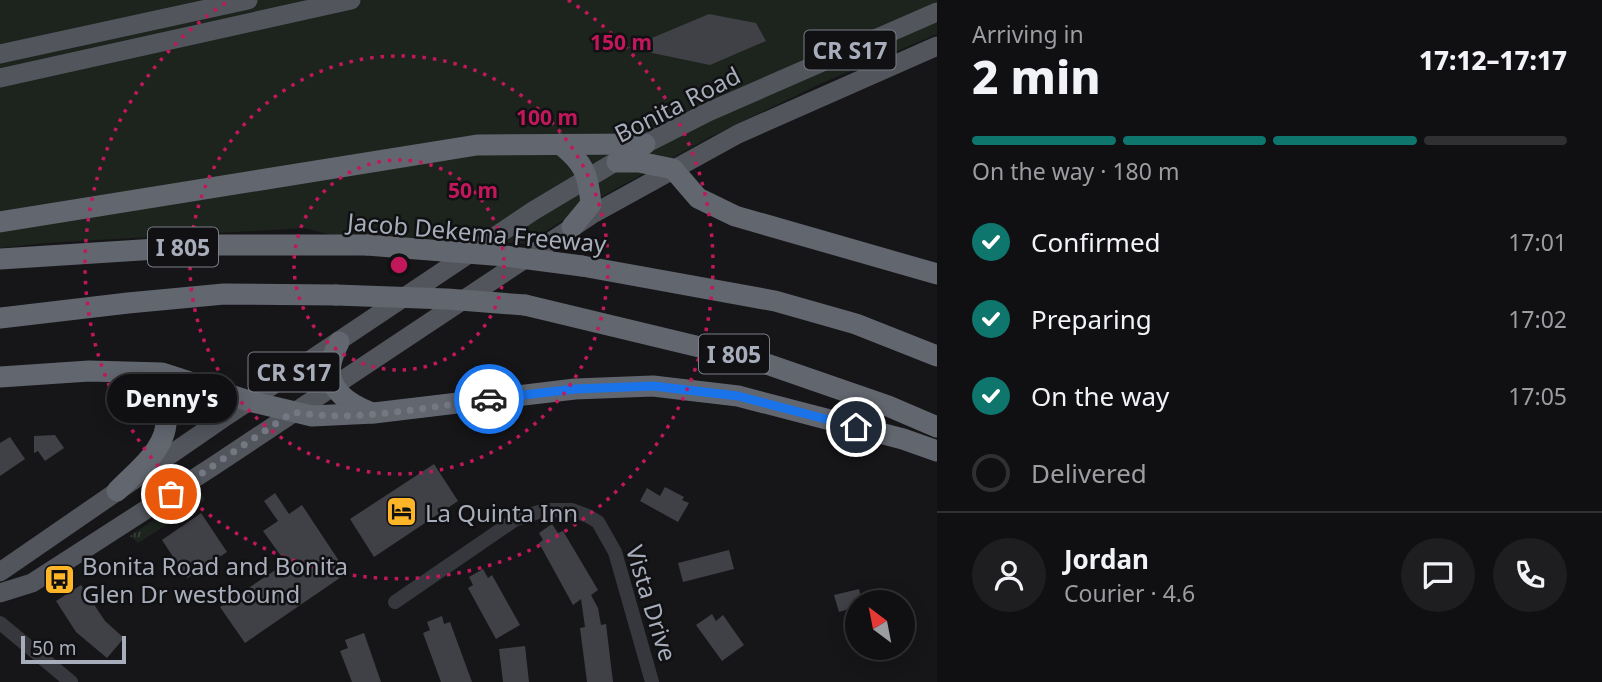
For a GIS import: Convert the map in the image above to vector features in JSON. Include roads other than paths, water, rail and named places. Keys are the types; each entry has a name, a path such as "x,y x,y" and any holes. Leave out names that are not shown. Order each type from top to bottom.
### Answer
{"highway":[{"path":"560,144 578,158 589,178 591,204 572,227"},
{"path":"0,222 477,145 645,144"},
{"path":"617,162 639,162 673,169 698,198 735,216 937,274"},
{"name":"Jacob Dekema Freeway","path":"0,259 219,245 367,245 505,256 582,265 775,301 856,324 937,356"},
{"name":"I 805","path":"0,318 224,294 447,299 524,305 758,361 888,406 937,427"},
{"path":"856,324 899,331 937,344"},
{"path":"339,342 331,364 330,376 333,385 349,402 374,413"},
{"path":"0,377 89,371 162,373 248,401 313,416 374,413 575,389 653,386 738,396 903,439 937,452"},
{"path":"115,371 153,391 161,399 167,425 158,448 117,491"}],"main road":[{"path":"0,54 248,0"},
{"path":"0,78 351,0"},
{"name":"Bonita Road","path":"0,572 248,401 533,211 645,144 708,112 937,12"},
{"name":"CR S17","path":"0,593 32,583 572,227 738,134 937,46"}],"street":[{"name":"Vista Drive","path":"395,602 516,519 545,510 572,510 597,522 615,552 636,618 652,682"},
{"path":"0,623 71,682"}],"place":[{"name":"Denny's","path":"171,494"},
{"name":"La Quinta Inn","path":"402,512"},
{"name":"Bonita Road and Bonita Glen Dr westbound","path":"59,579"}]}
